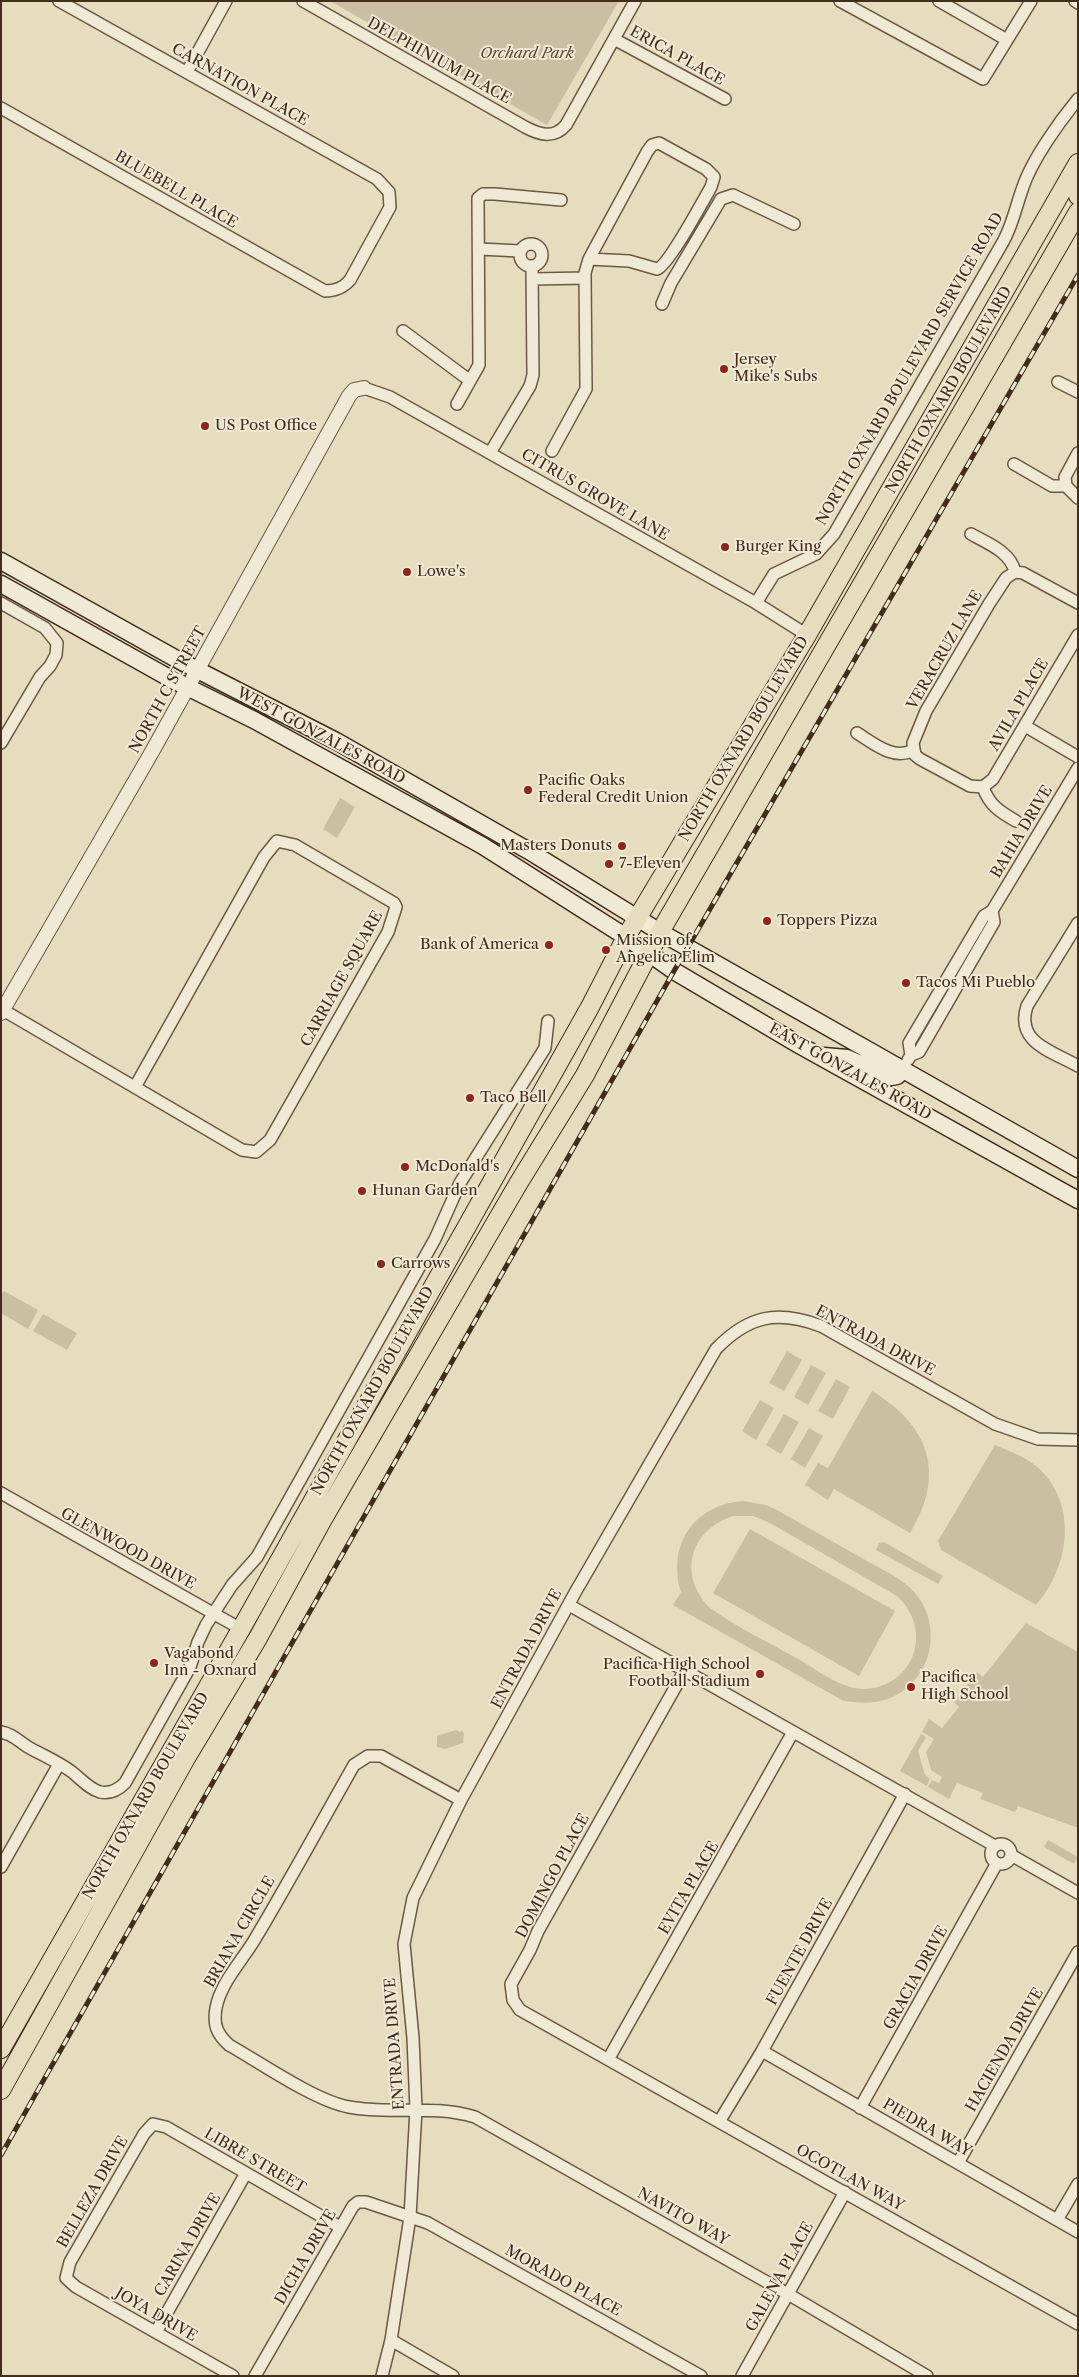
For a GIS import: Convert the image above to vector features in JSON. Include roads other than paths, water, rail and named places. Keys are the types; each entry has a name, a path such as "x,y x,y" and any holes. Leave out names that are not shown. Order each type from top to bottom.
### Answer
{"main road":[{"name":"NORTH OXNARD BOULEVARD","path":"1,2049 241,1629 590,1007 626,937 807,635 1076,170"},
{"path":"1078,190 1078,196"},
{"name":"NORTH OXNARD BOULEVARD","path":"1,2090 186,1758 241,1667 323,1520 501,1213 585,1075 660,932 1078,212"},
{"name":"WEST GONZALES ROAD","path":"1,561 198,670 336,741 529,851 637,918"},
{"name":"WEST GONZALES ROAD","path":"1,584 483,846 626,937"},
{"path":"806,682 802,662 811,642 807,635 820,626 838,604 852,602"},
{"path":"381,790 390,772"},
{"name":"EAST GONZALES ROAD","path":"637,918 660,932 907,1062 1078,1169"},
{"name":"EAST GONZALES ROAD","path":"626,937 649,954 819,1056 1078,1200"},
{"path":"819,1056 847,1058 891,1077 897,1076 907,1062"},
{"path":"489,1185 501,1213"},
{"path":"241,1667 237,1653 242,1641 241,1629 258,1616 274,1587 288,1583"},
{"path":"1,2072 74,1942 103,1905"}],"street":[{"name":"CARNATION PLACE","path":"59,1 377,179 389,192 390,207 350,280 338,290"},
{"path":"186,72 226,1"},
{"name":"DELPHINIUM PLACE","path":"303,1 538,134 551,134 562,129 614,39"},
{"path":"614,39 635,1"},
{"path":"840,1 983,79 1031,1"},
{"path":"939,1 1007,40"},
{"name":"ERICA PLACE","path":"614,39 725,99"},
{"name":"NORTH OXNARD BOULEVARD SERVICE ROAD","path":"756,603 774,574 816,554 834,534 1007,235 1030,172 1060,122 1078,100"},
{"name":"BLUEBELL PLACE","path":"1,108 325,292 338,290"},
{"path":"552,451 586,389 584,278 589,259 652,145 659,143 711,173 714,180 711,187 662,268 657,269 629,261 589,259"},
{"path":"457,404 479,365 480,249 478,198 480,194 561,200"},
{"path":"662,304 671,283 721,199 733,196 794,224"},
{"path":"480,249 520,251 528,244 536,245 541,250 541,260 533,273 533,374 530,386 490,453"},
{"path":"520,251 522,262 533,273 584,278"},
{"path":"403,331 469,380"},
{"path":"1058,382 1078,392"},
{"name":"CITRUS GROVE LANE","path":"364,388 390,397 756,603 807,635"},
{"name":"NORTH C STREET","path":"2,1011 198,670 349,396 354,390 364,388"},
{"path":"1078,453 1065,477 1066,486 1078,498"},
{"path":"1014,464 1052,486 1066,486"},
{"path":"971,534 1004,553 1014,566 1015,572 1023,573 1078,603"},
{"name":"VERACRUZ LANE","path":"913,750 914,737 926,711 988,604 1006,578 1015,572"},
{"path":"1,603 45,628 57,643 56,654 50,666 40,677 1,743"},
{"name":"AVILA PLACE","path":"983,787 994,779 1078,635"},
{"path":"1025,726 1078,757"},
{"path":"857,733 892,753 907,754 913,750 920,759 970,786 983,787 987,800 999,811 1016,821"},
{"name":"BAHIA DRIVE","path":"907,1062 908,1043 984,916 992,911 1078,768"},
{"name":"CARRIAGE SQUARE","path":"2,1011 242,1150 256,1152 264,1147 388,932 396,907 394,903 295,845 277,841 264,856 135,1087"},
{"name":"BAHIA DRIVE","path":"907,1062 919,1052 994,922 992,911"},
{"path":"1078,923 1027,1006 1024,1019 1025,1028 1033,1041 1078,1066"},
{"path":"939,1016 937,1010 962,962 962,954"},
{"path":"1,1732 16,1738 26,1746 59,1764 89,1787 109,1793 118,1790 124,1783 191,1665 201,1635 232,1586 257,1557 435,1240 460,1183 545,1048 548,1021"},
{"name":"ENTRADA DRIVE","path":"382,2376 391,2340 410,2217 416,2109 413,2038 404,1944 413,1898 461,1800 568,1605 705,1365 729,1336 760,1320 779,1316 797,1317 821,1326 995,1424 1038,1439 1078,1440"},
{"name":"GLENWOOD DRIVE","path":"1,1493 241,1629"},
{"path":"568,1605 995,1846 1005,1844 1010,1848 1011,1855 1006,1863 997,1863 991,1855 995,1846"},
{"name":"DOMINGO PLACE","path":"609,2058 520,2010 513,2000 511,1984 538,1931 685,1670"},
{"name":"EVITA PLACE","path":"609,2058 793,1732"},
{"name":"BRIANA CIRCLE","path":"416,2109 357,2108 323,2098 229,2045 219,2036 214,2024 216,2008 227,1981 255,1940 354,1765 368,1756 381,1756 461,1800"},
{"path":"1,1867 59,1764"},
{"name":"FUENTE DRIVE","path":"719,2122 762,2051 905,1794"},
{"path":"1011,1855 1078,1893"},
{"name":"GRACIA DRIVE","path":"860,2108 997,1863"},
{"name":"HACIENDA DRIVE","path":"958,2163 1078,1952"},
{"name":"PIEDRA WAY","path":"762,2051 1078,2232"},
{"name":"OCOTLAN WAY","path":"609,2058 1078,2324"},
{"name":"NAVITO WAY","path":"416,2109 455,2111 475,2117 788,2294 927,2376"},
{"name":"LIBRE STREET","path":"153,2124 166,2127 340,2227"},
{"name":"BELLEZA DRIVE","path":"66,2278 75,2254 144,2134 153,2124"},
{"name":"CARINA DRIVE","path":"156,2332 246,2173"},
{"path":"1058,2220 1078,2184"},
{"name":"GALENA PLACE","path":"742,2376 845,2192"},
{"name":"DICHA DRIVE","path":"255,2376 353,2206 358,2202 366,2202 410,2217"},
{"name":"MORADO PLACE","path":"410,2217 446,2232 701,2376"},
{"name":"JOYA DRIVE","path":"66,2278 76,2287 233,2376"},
{"path":"391,2340 453,2376"}],"railway":[{"path":"1,2155 674,971 1078,275"}],"place":[{"name":"Jersey Mike's Subs","path":"724,369"},
{"name":"US Post Office","path":"205,426"},
{"name":"Burger King","path":"725,547"},
{"name":"Lowe's","path":"407,572"},
{"name":"Pacific Oaks Federal Credit Union","path":"528,790"},
{"name":"Masters Donuts","path":"622,846"},
{"name":"7-Eleven","path":"609,864"},
{"name":"Toppers Pizza","path":"767,921"},
{"name":"Bank of America","path":"549,945"},
{"name":"Mission of Angelica Elim","path":"606,950"},
{"name":"Tacos Mi Pueblo","path":"906,983"},
{"name":"Taco Bell","path":"470,1098"},
{"name":"McDonald's","path":"405,1167"},
{"name":"Hunan Garden","path":"362,1191"},
{"name":"Carrows","path":"381,1264"},
{"name":"Vagabond Inn - Oxnard","path":"154,1663"},
{"name":"Pacifica High School Football Stadium","path":"760,1674"},
{"name":"Pacifica High School","path":"911,1687"}],"park label":[{"name":"Orchard Park","path":"527,54"}]}
